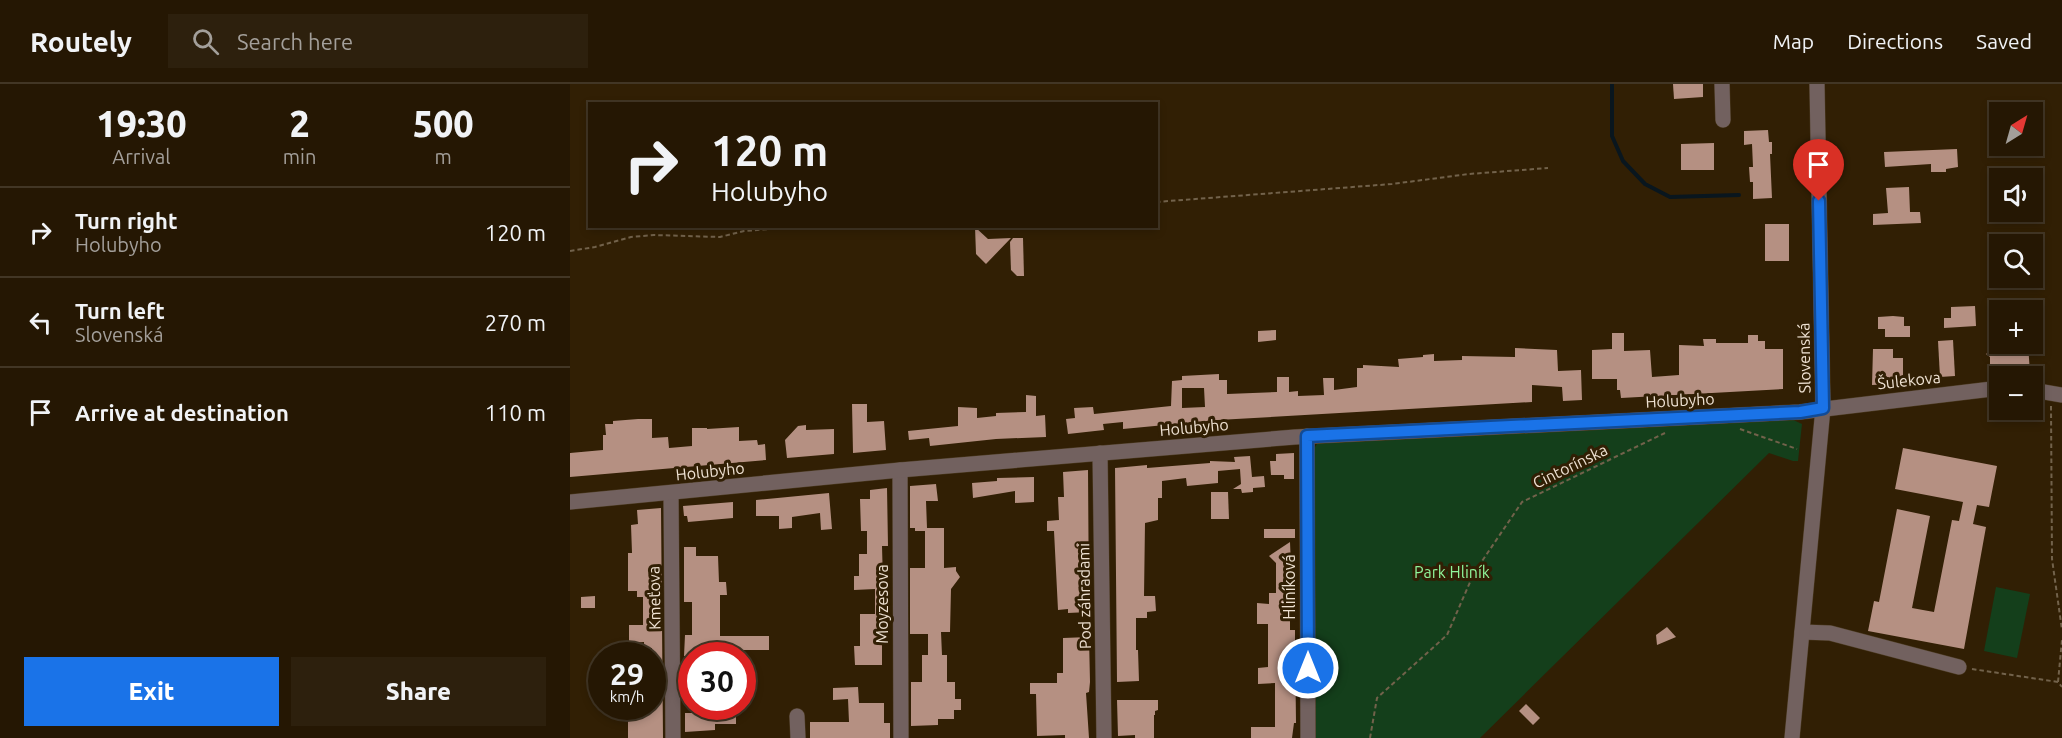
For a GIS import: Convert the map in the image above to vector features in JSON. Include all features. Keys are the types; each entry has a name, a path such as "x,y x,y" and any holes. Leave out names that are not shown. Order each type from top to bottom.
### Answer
{"street":[{"path":"1722,84 1723,120"},
{"name":"Slovenská","path":"1792,738 1823,408 1817,84"},
{"name":"Šulekova","path":"1823,408 1989,389"},
{"name":"Holubyho","path":"570,502 900,470 1307,436 1800,412 1823,408"},
{"name":"Hliníková","path":"1307,436 1308,738"},
{"name":"Pod záhradami","path":"1100,453 1104,738"},
{"name":"Moyzesova","path":"900,470 901,738"},
{"name":"Kmeťova","path":"671,493 673,738"},
{"path":"1802,632 1830,633 1959,667"},
{"path":"797,716 798,738"}],"path":[{"path":"1158,202 1392,184 1468,174 1548,168"},
{"path":"570,250 595,247 631,237 654,235 720,237 744,231 784,228"},
{"path":"2056,394 2052,559 2062,630"},
{"path":"1737,428 1797,449"},
{"name":"Cintorínska","path":"1370,738 1377,698 1446,635 1474,573 1522,502 1671,430"},
{"path":"2058,682 2062,640"},
{"path":"1959,667 2058,682 2062,687"}],"green space":[{"name":"Park Hliník","path":"1787,417 1802,424 1798,461 1769,453 1480,738 1315,738 1313,450 1317,444 1327,440"},
{"path":"1996,587 2030,594 2017,658 1984,651"}],"building":[{"path":"1673,84 1703,84 1703,97 1674,99"},
{"path":"1768,130 1769,142 1772,142 1772,154 1770,154 1772,198 1753,199 1753,182 1750,182 1749,167 1753,167 1752,144 1744,145 1744,131"},
{"path":"1714,143 1714,170 1681,170 1681,144"},
{"path":"1957,149 1958,167 1946,169 1946,172 1931,172 1931,164 1885,167 1884,152"},
{"path":"1909,187 1910,212 1920,212 1921,223 1873,225 1873,214 1888,213 1886,188"},
{"path":"1765,224 1789,224 1789,261 1765,261"},
{"path":"975,228 988,239 1011,238 986,264 976,254"},
{"path":"1013,238 1023,238 1024,276 1017,276 1011,270 1010,242"},
{"path":"1975,306 1976,326 1944,328 1944,318 1951,318 1951,307"},
{"path":"1878,317 1904,317 1904,326 1910,326 1910,337 1885,337 1885,329 1878,329"},
{"path":"1276,330 1276,340 1258,342 1258,331"},
{"path":"1612,333 1624,333 1624,351 1650,350 1652,377 1679,375 1679,345 1704,346 1703,339 1716,339 1716,343 1748,343 1748,335 1758,335 1758,341 1765,341 1765,349 1783,349 1783,389 1621,398 1620,390 1617,390 1617,379 1592,379 1592,350 1612,349"},
{"path":"1953,340 1955,376 1940,377 1938,341"},
{"path":"1515,348 1557,350 1558,371 1581,370 1582,400 1563,401 1562,387 1532,385 1532,402 1218,420 1123,429 1123,422 1103,424 1104,430 1068,434 1066,419 1075,418 1074,408 1093,407 1094,414 1171,406 1172,381 1182,380 1182,376 1219,374 1219,380 1227,380 1227,394 1277,392 1277,377 1289,377 1289,392 1298,391 1298,396 1324,395 1323,378 1334,378 1334,390 1357,387 1357,368 1363,368 1363,365 1399,367 1398,359 1434,354 1434,361 1462,360 1462,356 1515,357","holes":["1182,388 1204,388 1205,407 1182,408"]},
{"path":"1873,349 1893,349 1893,358 1903,358 1903,379 1893,379 1893,384 1872,385"},
{"path":"1989,352 1989,354 2029,354 2030,366 1990,364 1990,357 1986,354"},
{"path":"1026,395 1036,396 1036,416 1045,415 1046,437 996,439 930,446 929,438 909,440 908,431 958,426 958,407 977,408 977,418 996,416 996,413 1026,412"},
{"path":"852,404 867,404 867,422 884,421 886,450 853,453"},
{"path":"652,419 652,438 668,437 669,448 692,446 692,428 739,427 739,441 757,440 758,445 765,444 766,460 570,477 570,453 603,450 603,435 606,435 605,424"},
{"path":"806,425 806,430 834,429 834,454 787,458 785,440 798,426"},
{"path":"1903,448 1997,466 1989,507 1977,505 1973,524 1986,527 1964,649 1868,631 1874,601 1879,602 1897,509 1930,516 1912,608 1934,612 1952,520 1959,521 1963,502 1895,489"},
{"path":"1294,453 1294,479 1284,479 1284,475 1271,475 1270,461 1276,461 1276,454"},
{"path":"1250,456 1252,477 1264,476 1265,487 1253,488 1253,492 1242,493 1241,489 1233,489 1241,484 1240,469 1218,471 1218,483 1187,486 1186,478 1162,481 1162,498 1158,498 1158,520 1145,523 1144,596 1155,596 1156,611 1147,612 1147,618 1136,618 1139,681 1117,682 1115,468 1147,465 1147,468 1210,463 1210,461 1235,462 1234,457"},
{"path":"1088,470 1089,612 1068,613 1068,609 1058,610 1054,531 1047,531 1047,521 1059,520 1058,497 1064,497 1063,472"},
{"path":"1034,477 1034,502 1015,503 1015,491 973,498 972,483 997,481 997,478"},
{"path":"936,484 938,501 926,501 927,528 944,528 944,568 956,567 960,577 951,589 950,632 941,632 942,655 947,655 947,682 955,682 955,699 961,699 961,710 954,710 954,719 938,719 938,725 911,726 911,682 922,682 922,655 928,655 928,634 910,634 910,568 925,568 925,531 915,531 915,528 910,528 910,486"},
{"path":"887,488 888,546 882,546 883,583 889,583 889,624 882,624 882,665 855,665 854,646 860,646 860,614 875,614 875,589 854,590 854,576 859,576 859,554 867,554 867,531 861,531 860,499 870,499 870,490"},
{"path":"1211,492 1228,492 1229,519 1211,519"},
{"path":"829,493 832,529 821,530 820,513 792,517 792,528 779,529 779,516 756,516 756,500"},
{"path":"733,502 733,518 688,522 687,516 684,516 683,506"},
{"path":"661,508 662,642 629,642 629,625 643,625 643,597 637,597 637,591 628,591 628,553 632,553 631,525 638,524 637,510"},
{"path":"1264,529 1295,529 1295,538 1264,538"},
{"path":"1290,542 1291,566 1295,566 1295,585 1290,585 1290,630 1295,630 1296,723 1294,723 1292,738 1251,738 1251,727 1275,727 1275,683 1258,684 1258,668 1268,667 1268,624 1257,624 1257,603 1269,604 1269,593 1276,593 1276,563 1269,556"},
{"path":"684,547 696,547 696,556 718,556 719,582 726,582 727,595 720,595 720,636 769,636 769,650 756,650 756,642 685,642 685,635 692,635 692,602 684,602"},
{"path":"595,596 595,608 581,608 581,597"},
{"path":"1667,627 1676,637 1657,645 1656,635"},
{"path":"1089,637 1090,682 1089,692 1086,693 1089,738 1065,738 1065,735 1037,736 1036,694 1030,694 1030,683 1057,683 1057,673 1063,673 1063,638"},
{"path":"858,687 859,703 884,703 884,723 890,723 890,738 810,738 810,722 849,722 848,699 833,700 833,688"},
{"path":"1117,700 1158,700 1158,710 1154,715 1154,738 1135,738 1135,735 1118,736"},
{"path":"1526,704 1540,718 1533,725 1519,711"},
{"path":"628,720 663,720 663,738 628,738"},
{"path":"685,720 736,720 736,724 715,724 715,730 685,732"}],"waterway":[{"path":"1612,84 1612,136 1623,161 1645,184 1670,197 1739,195"}],"route":[{"path":"1308,668 1307,436 1800,412 1823,408 1819,201"}]}
